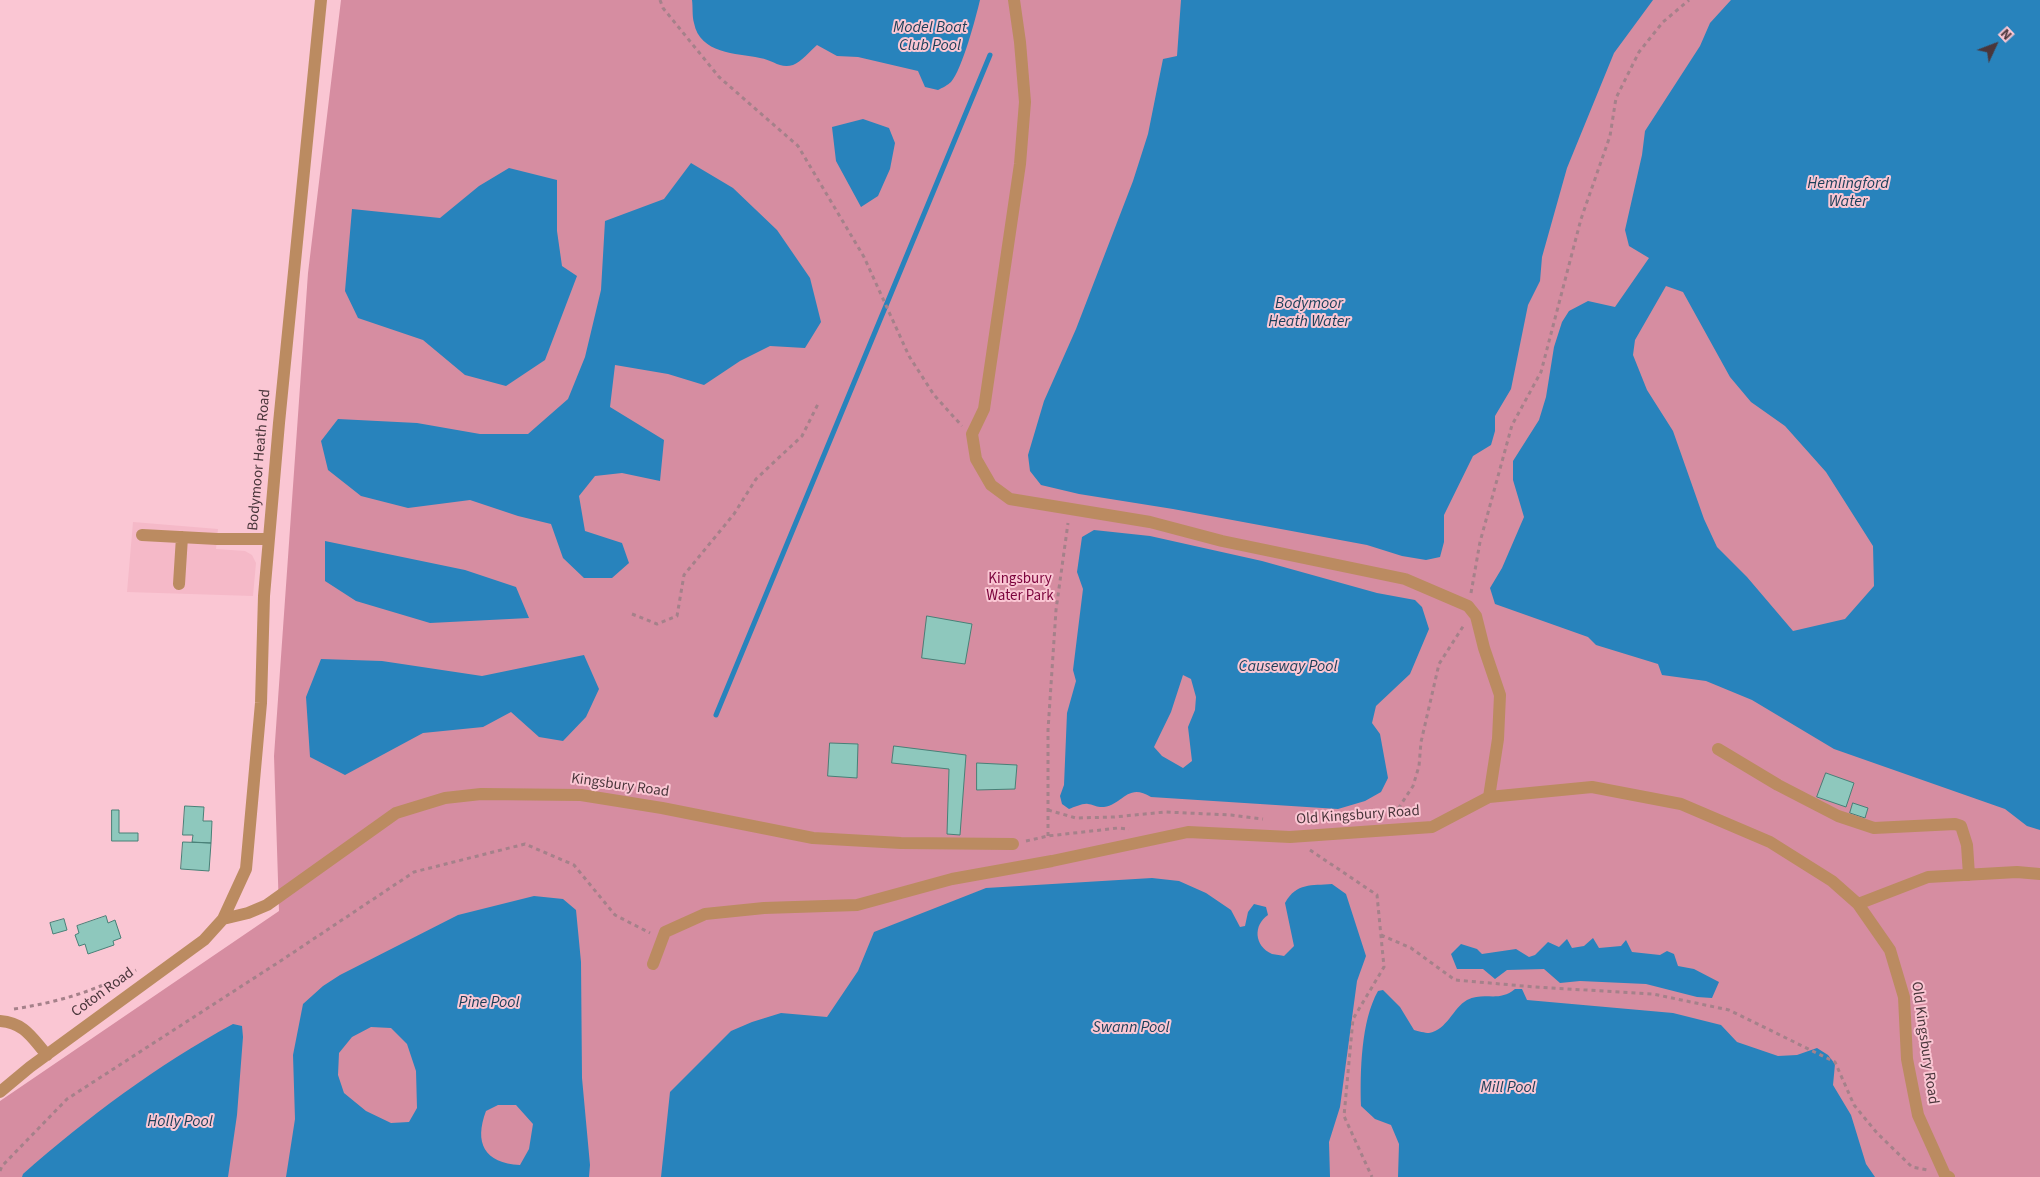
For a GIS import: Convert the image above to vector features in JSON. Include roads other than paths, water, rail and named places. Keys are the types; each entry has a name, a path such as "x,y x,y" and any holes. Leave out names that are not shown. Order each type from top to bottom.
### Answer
{"street":[{"name":"Bodymoor Heath Road","path":"223,919 246,869 261,703 264,596 321,0"},
{"path":"1014,0 1025,102 1020,164 984,409 972,434 976,459 990,485 1010,499 1150,522 1222,541 1405,579 1468,606 1476,616 1484,648 1500,694 1498,739 1489,797"},
{"path":"142,535 269,539"},
{"path":"179,584 182,537"},
{"path":"1718,749 1778,785 1838,816 1874,828 1955,824 1961,826 1967,845 1969,875"},
{"name":"Old Kingsbury Road","path":"653,964 665,932 705,914 764,908 857,905 952,879 1052,861 1188,832 1290,837 1432,827 1489,797 1592,787 1681,804 1770,842 1832,881 1858,904 1890,950 1904,997 1907,1059 1918,1115 1947,1176"},
{"name":"Kingsbury Road","path":"223,919 248,913 267,905 396,813 445,798 481,794 581,795 662,808 812,838 901,843 1013,844"},
{"path":"1858,904 1928,877 2017,872 2040,874"},
{"name":"Coton Road","path":"0,1092 47,1055 204,940 223,919"},
{"path":"0,1022 18,1024 47,1055"}],"water":[{"name":"Model Boat Club Pool","path":"692,0 980,0 960,67 951,82 938,90 925,87 918,71 858,57 837,56 817,45 799,61 788,66 765,59 720,50 703,41 698,33 693,20"},
{"name":"Bodymoor Heath Water","path":"1181,0 1653,0 1614,53 1567,168 1542,257 1540,281 1528,305 1511,389 1495,416 1495,431 1491,445 1473,456 1444,515 1444,542 1440,557 1426,560 1402,556 1367,545 1173,509 1079,494 1041,485 1030,471 1028,455 1044,401 1076,329 1133,181 1148,134 1163,59 1177,56"},
{"name":"Hemlingford Water","path":"1731,0 2040,0 2040,830 2027,826 2005,809 1834,749 1752,700 1706,681 1662,675 1658,664 1596,645 1588,637 1495,604 1490,588 1502,568 1524,517 1513,480 1513,461 1539,420 1546,397 1554,347 1562,322 1569,311 1588,301 1615,307 1649,258 1629,246 1625,230 1642,155 1645,131 1700,46 1710,23","holes":["1666,286 1683,292 1730,377 1751,402 1785,426 1826,472 1873,546 1874,586 1845,619 1793,631 1747,577 1717,547 1704,519 1673,431 1647,390 1633,355 1635,340"]},
{"path":"863,119 889,128 895,143 890,169 878,196 861,207 836,161 832,127"},
{"path":"691,163 733,188 777,230 810,278 821,322 805,348 770,346 740,361 704,385 668,374 615,365 610,407 664,440 660,481 622,473 595,476 579,496 585,531 622,543 629,563 612,578 584,578 563,558 551,524 518,516 470,500 408,508 361,496 328,470 321,441 338,419 417,423 480,434 528,434 568,399 585,357 601,290 605,221 664,199"},
{"path":"509,168 557,180 557,231 562,266 577,276 545,360 506,386 465,375 423,340 358,318 345,291 352,209 440,218 479,186"},
{"name":"Causeway Pool","path":"1094,530 1150,536 1262,561 1377,593 1415,600 1422,607 1429,629 1410,674 1376,706 1372,723 1380,734 1388,778 1381,792 1365,801 1338,809 1151,797 1136,792 1130,793 1114,804 1107,806 1098,807 1086,804 1069,809 1062,804 1060,796 1064,785 1067,713 1076,681 1073,670 1083,589 1077,572 1082,537","holes":["1183,675 1191,679 1196,697 1195,710 1188,727 1192,761 1183,768 1162,756 1154,747 1171,712"]},
{"path":"325,541 465,570 516,587 529,618 430,623 356,601 325,581"},
{"path":"584,655 599,689 586,717 563,741 539,737 511,712 483,727 423,733 345,775 310,757 306,697 321,659 382,661 482,676"},
{"name":"Swann Pool","path":"1152,878 1179,881 1206,893 1231,910 1240,927 1245,926 1248,912 1254,904 1266,907 1268,915 1260,924 1258,930 1259,941 1272,954 1284,956 1294,946 1285,903 1294,891 1305,886 1332,884 1346,894 1366,956 1357,981 1340,1107 1329,1142 1330,1177 661,1177 670,1092 731,1031 781,1013 827,1017 858,971 874,932 986,888"},
{"name":"Pine Pool","path":"534,896 563,899 576,910 581,962 582,1078 590,1165 589,1177 286,1177 295,1119 293,1055 303,1004 323,986 340,975 458,915","holes":["371,1027 391,1028 407,1044 416,1071 417,1108 409,1122 391,1123 366,1111 344,1093 338,1075 339,1053 352,1037","498,1105 516,1105 533,1124 529,1149 520,1165 498,1160 490,1155 482,1142 481,1133 486,1111"]},
{"path":"1593,938 1599,948 1621,946 1626,940 1632,952 1660,955 1667,951 1674,954 1678,966 1694,969 1719,982 1712,998 1697,997 1646,984 1580,981 1560,983 1544,969 1507,970 1495,979 1483,969 1457,969 1451,954 1461,944 1477,949 1482,954 1516,949 1529,957 1535,955 1548,942 1559,947 1567,939 1572,948 1584,946"},
{"name":"Mill Pool","path":"1515,989 1522,989 1527,1000 1673,1013 1721,1025 1737,1042 1778,1056 1797,1055 1817,1048 1828,1055 1835,1064 1833,1085 1851,1115 1866,1164 1875,1177 1398,1177 1399,1144 1391,1125 1375,1119 1361,1106 1361,1063 1365,1032 1372,1003 1378,991 1383,990 1400,1007 1414,1030 1429,1033 1441,1028 1467,1000 1480,996 1503,995"},
{"name":"Holly Pool","path":"233,1024 242,1026 243,1037 237,1115 228,1177 22,1177 23,1174 73,1132 150,1074"}],"waterway":[{"path":"716,715 990,55"}],"park label":[{"name":"Kingsbury Water Park","path":"1020,588"}]}
